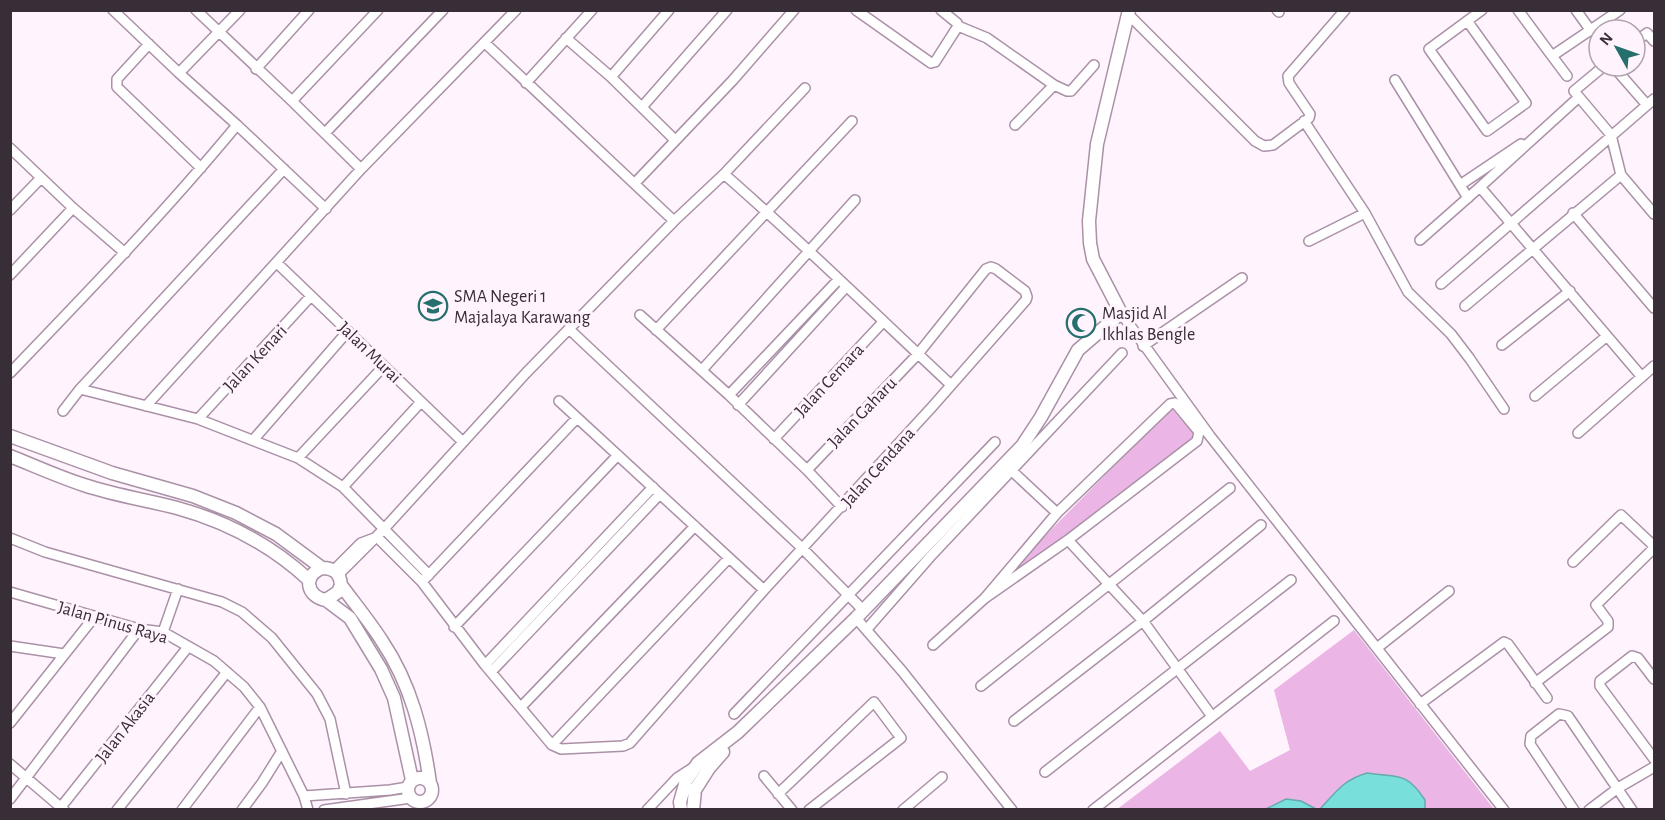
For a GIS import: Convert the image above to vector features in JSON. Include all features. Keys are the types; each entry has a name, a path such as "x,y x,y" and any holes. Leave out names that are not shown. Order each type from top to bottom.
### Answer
{"street":[{"path":"113,10 326,209"},
{"path":"196,10 361,169"},
{"path":"179,73 240,10"},
{"path":"256,69 309,10"},
{"path":"292,101 378,10"},
{"path":"326,133 443,10"},
{"path":"146,406 361,169 516,10"},
{"path":"526,83 592,10"},
{"path":"610,77 669,10"},
{"path":"642,107 727,10"},
{"path":"634,183 733,80 794,10"},
{"path":"856,10 931,63 935,62 958,26"},
{"path":"940,10 958,26 993,42 1054,85 1067,91 1076,88 1094,65"},
{"path":"1129,12 1259,144 1273,145 1310,114 1289,83 1288,76 1345,10"},
{"path":"1468,22 1526,103 1487,131 1429,49 1482,10"},
{"path":"1518,10 1567,76"},
{"path":"1576,10 1587,25"},
{"path":"1129,12 1097,144 1089,221 1093,259 1120,313 1210,436 1504,810"},
{"path":"1552,56 1587,34"},
{"path":"566,38 675,140"},
{"path":"485,43 674,221"},
{"path":"148,44 117,79 117,87 201,168"},
{"path":"1590,78 1574,91 1611,135 1621,175 1654,214"},
{"path":"1440,284 1651,102 1626,78"},
{"path":"1395,80 1468,198"},
{"path":"1015,125 1054,85"},
{"path":"327,600 333,597 334,574 361,543 380,533 569,328 674,221 724,174 805,88"},
{"path":"1420,240 1579,97"},
{"path":"656,330 852,121"},
{"path":"1304,121 1365,213 1408,292 1450,334 1504,409"},
{"path":"10,373 125,253 237,125"},
{"path":"1460,186 1550,125"},
{"path":"10,148 73,208 125,253"},
{"path":"63,411 80,389 284,169"},
{"path":"724,174 950,384"},
{"path":"1465,306 1621,175"},
{"path":"10,210 41,178"},
{"path":"1480,188 1642,377"},
{"path":"702,370 855,200"},
{"path":"10,275 73,208"},
{"path":"1309,241 1365,213"},
{"path":"1573,213 1654,308"},
{"name":"Jalan Murai","path":"277,263 463,442"},
{"name":"Jalan Gaharu","path":"807,470 918,354 986,269 991,267 1025,291 1026,300 950,384"},
{"path":"1143,346 1242,278"},
{"path":"729,395 839,279"},
{"path":"738,405 846,287"},
{"path":"1502,345 1570,291"},
{"name":"Jalan Kenari","path":"198,420 311,296"},
{"path":"647,810 677,778 738,732 860,615 1022,446 1078,350 1120,313"},
{"path":"640,315 729,395 842,507"},
{"name":"Jalan Cemara","path":"774,439 883,322"},
{"path":"569,328 848,594 867,629 1012,810"},
{"path":"254,439 348,331"},
{"path":"1535,396 1607,336"},
{"path":"867,629 930,557 1122,353"},
{"path":"298,458 384,366"},
{"path":"1578,433 1654,366"},
{"name":"Jalan Cendana","path":"552,745 561,749 573,749 624,746 630,743 764,590 932,407 950,384"},
{"path":"80,389 198,420 254,439 298,458 343,487 380,533 425,579 454,627 552,745 729,558"},
{"path":"559,401 764,590"},
{"path":"343,487 421,402"},
{"path":"933,645 985,598 1068,540 1197,441 1199,432 1175,403 1170,404 1057,513 985,598"},
{"path":"425,579 577,418"},
{"path":"10,436 112,473 193,496 263,525 334,574 383,641 412,699 425,747 430,810"},
{"path":"734,714 995,442"},
{"path":"454,627 618,455"},
{"path":"10,456 83,484 178,508 216,521 268,546 288,560 309,580"},
{"path":"1011,470 1057,513"},
{"path":"488,668 653,487"},
{"path":"981,686 1230,488"},
{"path":"488,668 660,495"},
{"path":"216,521 220,507"},
{"path":"1534,683 1608,627 1608,621 1596,605 1654,547 1622,515 1573,561"},
{"path":"1014,721 1143,621 1261,525"},
{"path":"521,707 695,526"},
{"path":"10,538 45,552 222,602 242,612 272,638 317,694 330,719 346,794"},
{"path":"1068,540 1143,621 1211,715"},
{"path":"334,574 311,574 309,580 311,592 315,597 327,600 350,618 381,669 394,698 411,794"},
{"path":"1045,772 1292,580"},
{"path":"163,632 178,589"},
{"path":"1377,648 1449,591"},
{"name":"Jalan Pinus Raya","path":"10,592 139,629 163,632 214,661 244,687 260,707 304,796 308,810"},
{"path":"10,723 95,616"},
{"path":"1093,810 1211,715 1334,621"},
{"path":"10,799 139,629"},
{"path":"1420,704 1504,642 1508,644 1547,698"},
{"name":"Jalan Akasia","path":"62,808 188,646"},
{"path":"12,647 64,654"},
{"path":"1654,679 1638,658 1632,656 1600,681 1600,686 1654,759"},
{"path":"117,810 227,672"},
{"path":"778,794 874,702 901,738 809,810"},
{"path":"182,810 260,707"},
{"path":"1574,810 1530,744 1531,736 1559,714 1568,716 1632,810"},
{"path":"693,810 694,790 708,768 738,732"},
{"path":"242,810 282,751"},
{"path":"681,810 680,802 686,781 698,763"},
{"path":"10,764 62,808"},
{"path":"1589,810 1618,788 1654,766"},
{"path":"764,776 792,810"},
{"path":"903,810 942,777"},
{"path":"411,794 419,778 430,789"},
{"path":"304,796 411,794 422,801 430,789"},
{"path":"324,810 411,794"}],"shaded area":[{"path":"1171,408 1196,437 1011,577 1041,540"},
{"path":"1354,630 1494,809 1116,810 1220,731 1250,771 1290,750 1274,690"}],"water":[{"path":"1367,773 1394,776 1406,780 1425,800 1425,809 1320,809 1346,783"},
{"path":"1286,799 1301,801 1316,809 1266,809"}],"place":[{"name":"SMA Negeri 1 Majalaya Karawang","path":"433,306"},
{"name":"Masjid Al Ikhlas Bengle","path":"1081,323"}]}
